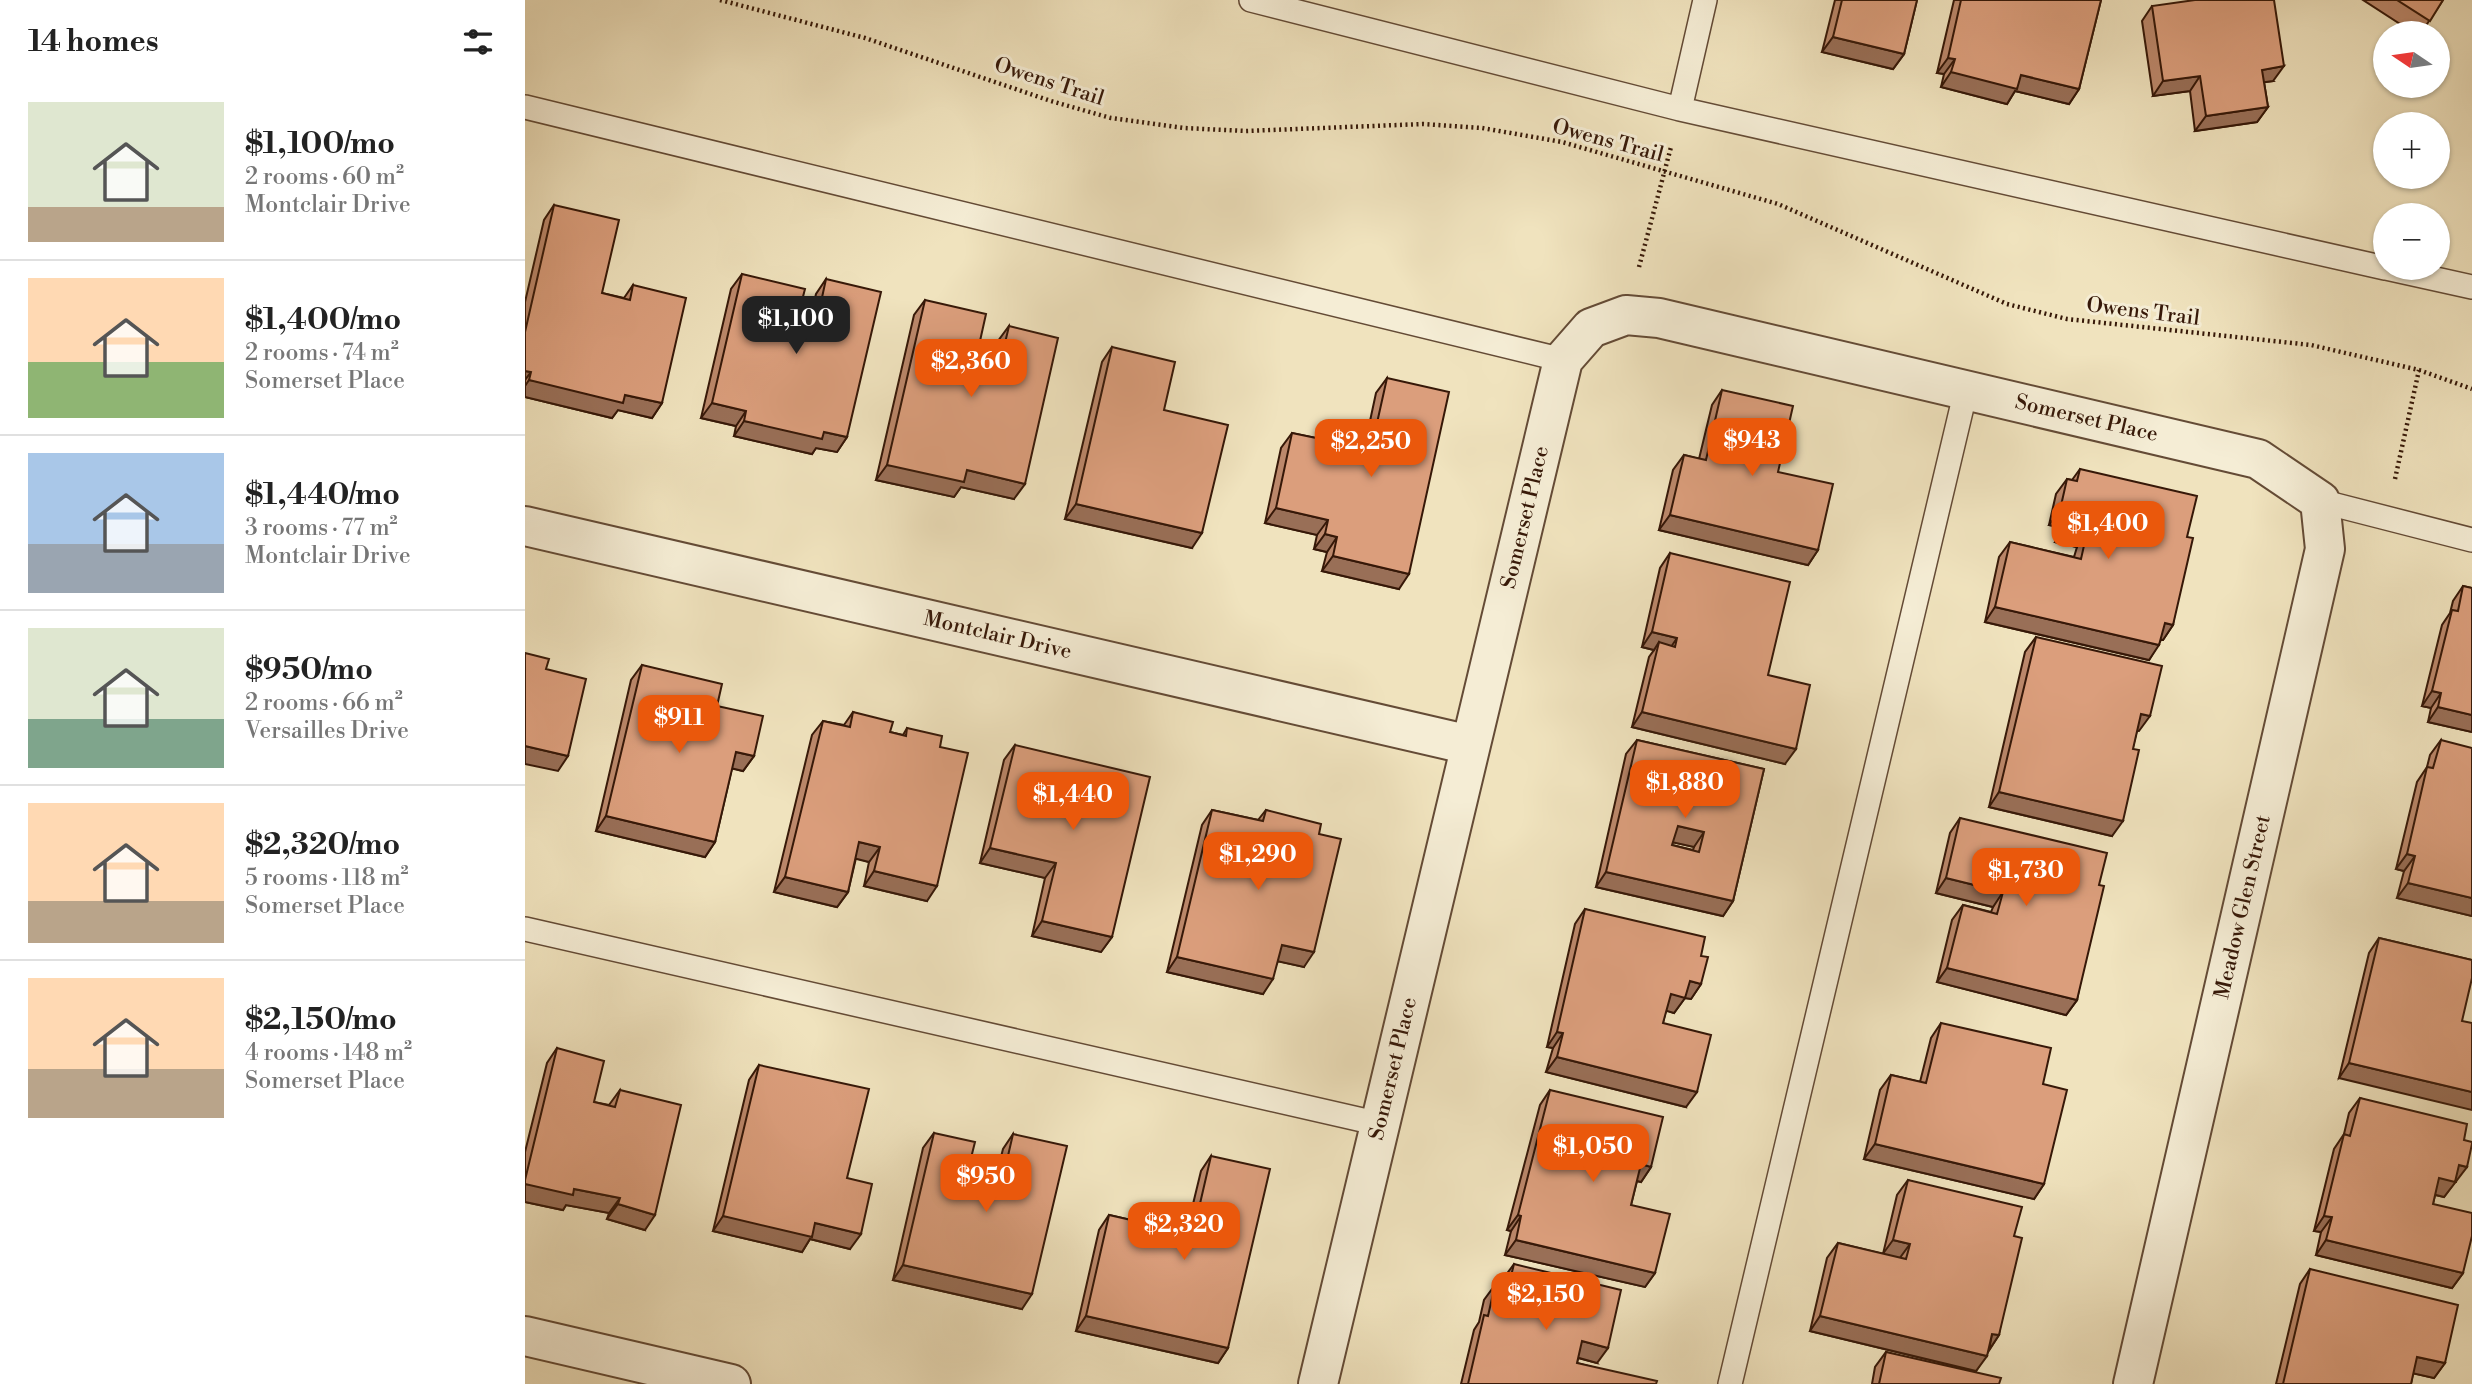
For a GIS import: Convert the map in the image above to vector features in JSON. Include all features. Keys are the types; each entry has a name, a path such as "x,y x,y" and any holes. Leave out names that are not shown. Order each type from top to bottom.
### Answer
{"street":[{"name":"Somerset Place","path":"1318,1384 1563,360 1591,328 1626,315 1659,318 2258,459 2319,501"},
{"name":"Meadow Glen Street","path":"2133,1384 2325,549 2319,501"},
{"name":"Montclair Drive","path":"525,526 1470,745"},
{"path":"525,1336 731,1384"}],"lane":[{"path":"1251,0 1680,109 2373,265"},
{"path":"1680,109 1706,0"},
{"path":"525,107 1563,360"},
{"path":"2440,280 2472,287"},
{"path":"1730,1384 1966,390"},
{"path":"2319,501 2472,540"},
{"path":"525,929 1380,1124"}],"path":[{"name":"Owens Trail","path":"720,0 865,38 1051,101 1111,118 1184,128 1246,131 1423,124 1482,128 1562,142 1778,204 1957,283 2019,307 2067,319 2311,345 2419,370 2472,389"},
{"path":"1626,315 1680,109"},
{"path":"2387,518 2419,370"}],"building":[{"path":"1842,0 1917,0 1904,54 1833,37"},
{"path":"1961,0 2101,0 2079,89 2021,75 2017,89 1951,72 1955,59 1948,58"},
{"path":"2195,0 2274,0 2284,66 2262,70 2268,107 2206,116 2200,76 2163,81 2152,6"},
{"path":"2397,0 2443,0 2430,21"},
{"path":"554,205 619,220 602,293 630,300 633,285 686,298 662,403 625,395 623,403 529,380 531,372 525,371 525,332"},
{"path":"742,274 805,289 799,312 818,316 826,279 881,292 847,437 824,432 822,439 744,421 746,411 712,403"},
{"path":"925,300 986,314 976,359 1000,364 1009,326 1058,338 1025,484 967,470 964,482 887,465"},
{"path":"1112,347 1175,362 1164,410 1228,425 1202,533 1076,504"},
{"path":"1387,378 1449,392 1409,574 1333,556 1337,537 1325,534 1328,520 1276,508 1292,433 1345,444 1375,432"},
{"path":"1722,390 1793,406 1778,472 1833,484 1818,550 1670,515 1684,455 1706,460"},
{"path":"2080,469 2197,496 2187,537 2193,538 2173,625 2165,623 2159,645 1995,607 2010,542 2081,559 2087,532 2066,527 2069,512 2060,510 2067,479 2077,481"},
{"path":"1670,553 1790,582 1768,675 1810,685 1796,749 1642,712 1659,642 1675,647 1677,638 1652,632"},
{"path":"2463,586 2472,588 2472,715 2438,707 2441,693 2432,691 2452,610 2458,611"},
{"path":"2036,637 2162,666 2150,716 2141,714 2133,749 2139,750 2123,821 1999,792"},
{"path":"525,653 549,659 546,669 586,679 568,756 525,746"},
{"path":"642,665 722,684 717,706 763,716 754,756 736,752 715,842 606,816"},
{"path":"853,712 893,722 890,732 906,736 907,728 942,736 940,747 968,753 937,886 874,871 880,847 859,842 848,892 785,877 823,721 850,727"},
{"path":"1637,740 1764,769 1733,901 1606,872","holes":["1678,826 1704,832 1699,852 1672,845"]},
{"path":"2441,740 2472,748 2472,898 2408,883 2415,856 2407,854 2427,767 2433,768"},
{"path":"1015,745 1150,777 1112,937 1042,921 1056,863 990,848"},
{"path":"1212,810 1263,821 1266,810 1321,824 1319,834 1341,839 1314,952 1282,945 1273,979 1177,957"},
{"path":"1960,818 2107,853 2099,885 2104,886 2077,1000 1947,968 1963,905 1997,914 2003,892 1946,878"},
{"path":"1585,909 1705,937 1701,956 1708,957 1701,984 1690,981 1685,998 1671,994 1663,1023 1711,1035 1697,1092 1557,1057 1563,1033 1557,1032"},
{"path":"2379,938 2472,960 2472,978 2462,1021 2472,1023 2472,1092 2349,1063"},
{"path":"1941,1023 2051,1048 2043,1084 2067,1090 2044,1184 1875,1144 1891,1075 1926,1083"},
{"path":"557,1048 604,1061 594,1102 615,1107 620,1090 681,1105 655,1215 618,1204 620,1198 574,1189 573,1195 525,1184"},
{"path":"759,1065 869,1089 847,1178 872,1184 861,1234 815,1223 812,1237 723,1216"},
{"path":"1550,1090 1663,1117 1651,1167 1641,1164 1631,1205 1670,1214 1655,1273 1516,1240 1521,1216 1518,1215"},
{"path":"2360,1098 2467,1124 2464,1140 2472,1144 2467,1167 2459,1165 2455,1182 2439,1178 2433,1204 2472,1213 2472,1236 2463,1273 2326,1240 2332,1217 2324,1216 2344,1134 2350,1136"},
{"path":"934,1133 975,1142 967,1174 1002,1182 1013,1134 1067,1146 1032,1294 903,1265"},
{"path":"1211,1156 1270,1169 1228,1348 1086,1316 1109,1215 1193,1234"},
{"path":"1908,1180 2022,1207 2014,1236 2022,1238 1999,1335 1992,1334 1987,1356 1820,1316 1838,1243 1906,1259 1910,1244 1893,1240"},
{"path":"1514,1264 1621,1290 1608,1348 1582,1341 1577,1363 1657,1381 1656,1384 1468,1384 1484,1315 1488,1316 1495,1285 1508,1288"},
{"path":"2310,1269 2458,1305 2445,1363 2417,1357 2411,1384 2283,1384"},
{"path":"1886,1352 2001,1378 1999,1384 1879,1384"}]}
